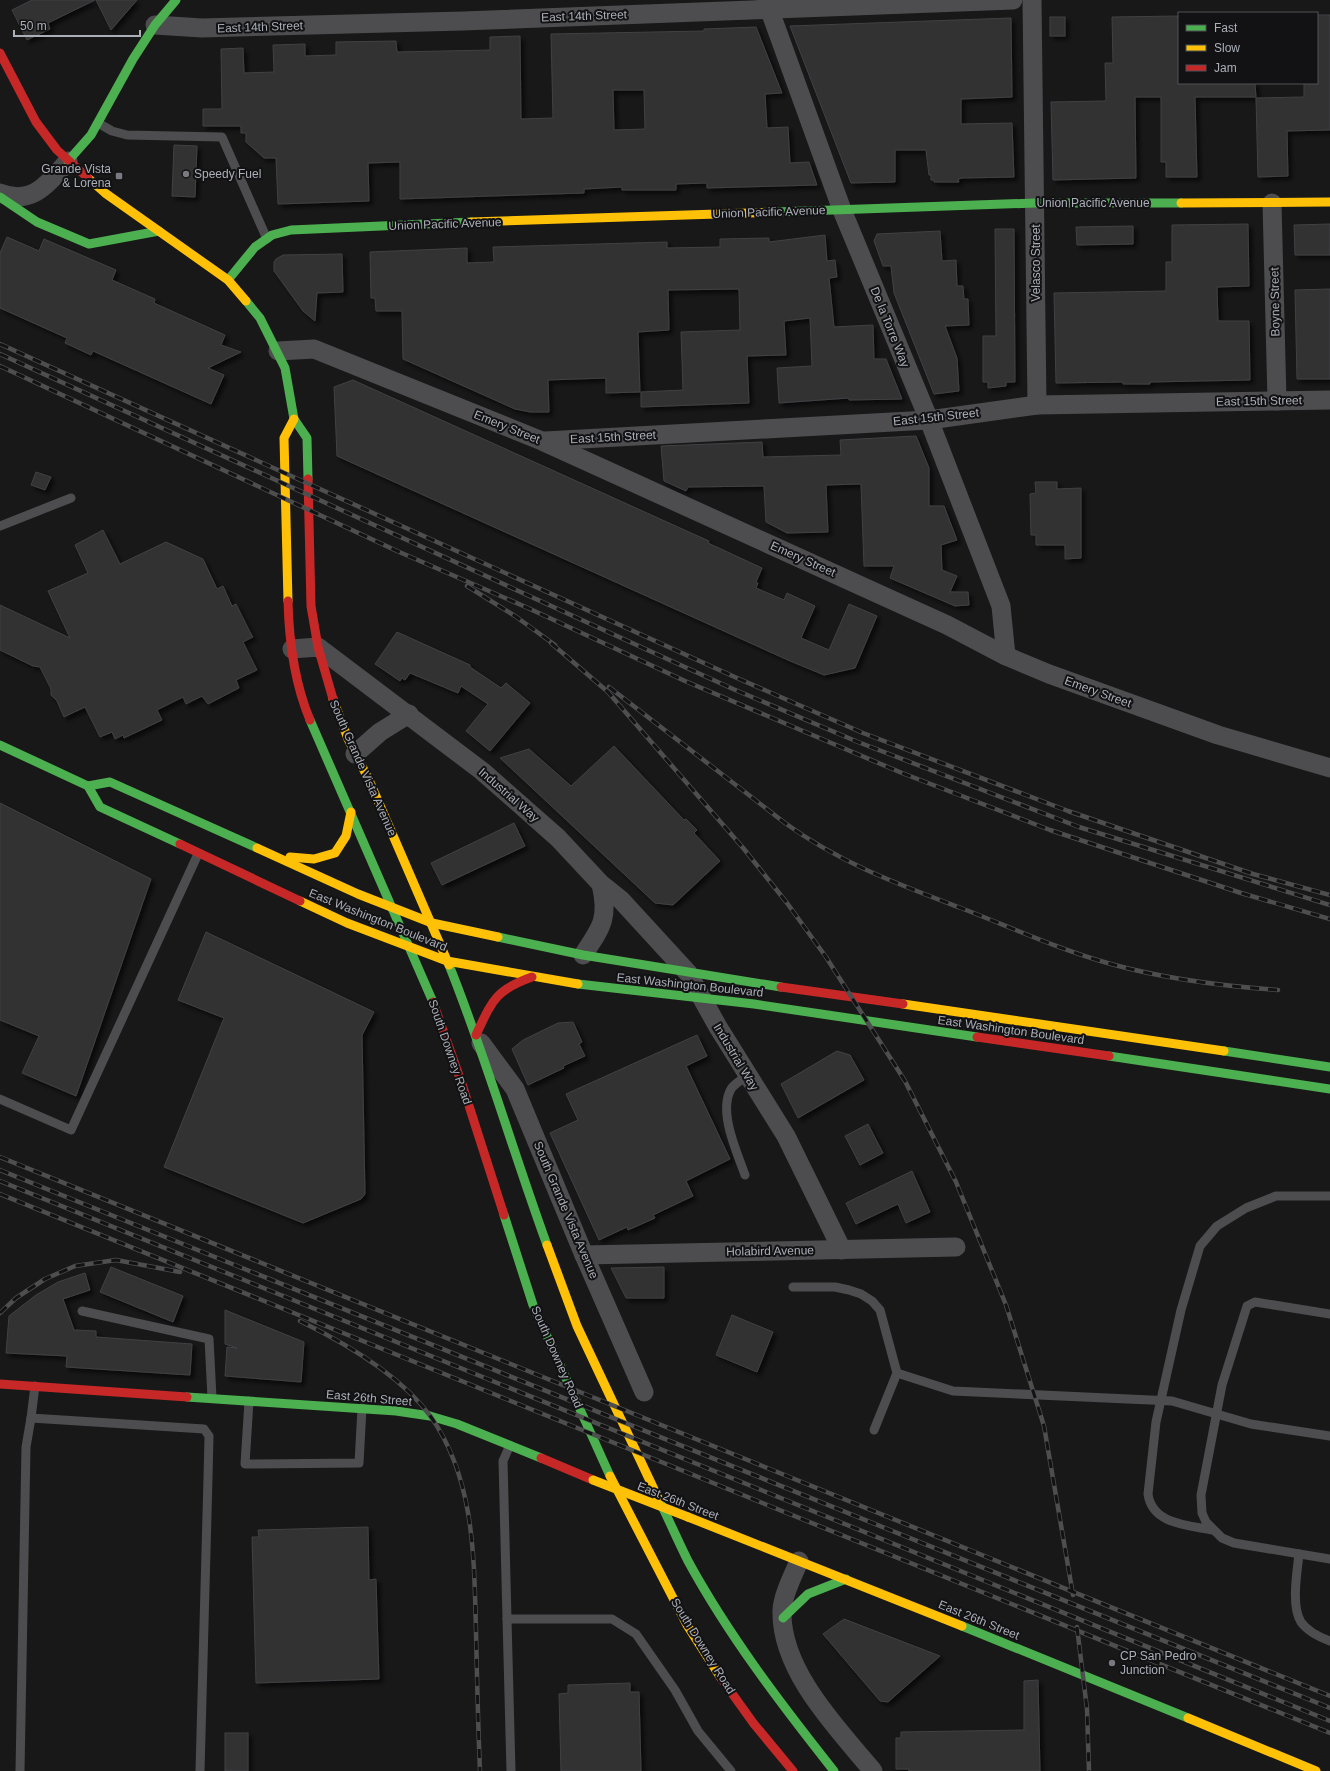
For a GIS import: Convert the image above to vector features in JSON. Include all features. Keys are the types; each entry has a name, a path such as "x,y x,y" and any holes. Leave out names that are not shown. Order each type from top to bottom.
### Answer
{"main road":[{"path":"68,161 91,135 133,59 155,25 176,0"},
{"name":"South Grande Vista Avenue","path":"0,53 36,122 57,150 105,193 228,280 260,318 278,351 290,384 294,419 307,438 311,606 318,647 328,685 355,754 369,780 432,923"},
{"path":"0,197 37,222 89,244 159,232"},
{"name":"Union Pacific Avenue","path":"228,280 255,247 272,235 291,230 1035,203 1330,202"},
{"path":"294,419 284,438 288,618 292,649 303,703 330,768 394,908"},
{"path":"0,745 88,786"},
{"name":"East Washington Boulevard","path":"1330,1067 688,973 583,955 432,923 358,894 110,782 88,786 100,807 347,923 412,949 447,961 532,977 618,990 754,1004 1330,1089"},
{"path":"271,854 314,860 335,853 346,836 351,812"},
{"name":"South Downey Road","path":"394,908 428,988 462,1084 533,1305 605,1467 687,1625 719,1676 754,1724 793,1771"},
{"path":"432,923 476,1035 520,1170 577,1326 688,1560 726,1624 785,1709 834,1771"},
{"path":"476,1035 496,995 511,984 532,977"},
{"name":"East 26th Street","path":"0,1384 362,1408 430,1416 458,1424 593,1480 846,1579 1316,1771"},
{"path":"783,1618 808,1594 846,1579"}],"street":[{"name":"East 14th Street","path":"155,25 202,28 463,21 768,4 1013,0"},
{"name":"Velasco Street","path":"1032,0 1037,405"},
{"name":"De la Torre Way","path":"768,4 842,210 929,420 1001,606 1006,656"},
{"path":"0,193 16,198 31,195 48,184 68,161"},
{"name":"Boyne Street","path":"1272,203 1277,401"},
{"name":"Emery Street","path":"278,351 314,349 542,441 947,624 1006,656 1049,674 1218,735 1330,768"},
{"name":"East 15th Street","path":"542,441 929,420 1037,405 1330,400"},
{"path":"292,649 318,647"},
{"name":"Industrial Way","path":"318,647 409,714 482,771 558,838 602,884 622,900 688,973 747,1076 786,1136 842,1250"},
{"path":"355,754 380,732 409,714"},
{"path":"583,955 600,930 605,915 602,884"},
{"name":"South Grande Vista Avenue","path":"476,1035 515,1089 644,1392"},
{"name":"Holabird Avenue","path":"584,1254 956,1247"},
{"path":"798,1561 784,1600 784,1632 790,1653 798,1670 827,1716 872,1771"}],"lane":[{"path":"98,123 112,131 127,135 222,137 267,239"},
{"path":"0,526 71,498"},
{"path":"0,1099 72,1130 198,854"},
{"path":"745,1175 727,1120 726,1107 727,1097 734,1085 747,1076"},
{"path":"1212,1530 1169,1520 1160,1516 1149,1502 1148,1494 1155,1429 1160,1401 1181,1310 1200,1246 1218,1226 1246,1208 1276,1196 1330,1196"},
{"path":"793,1288 835,1288 861,1294 872,1301 880,1310 897,1373 874,1430"},
{"path":"1330,1314 1255,1302 1249,1304 1245,1310 1222,1385 1201,1495 1202,1513 1206,1522 1212,1530 1222,1538 1234,1543 1330,1559"},
{"path":"82,1311 209,1339 212,1398"},
{"path":"897,1373 953,1391 1172,1402 1252,1424 1330,1436"},
{"path":"20,1771 26,1447 35,1386"},
{"path":"249,1401 245,1464 359,1463 362,1408"},
{"path":"31,1418 204,1429 209,1436 200,1771"},
{"path":"510,1445 503,1461 511,1771"},
{"path":"1299,1554 1296,1576 1296,1605 1299,1617 1307,1629 1330,1641"},
{"path":"508,1619 612,1619 636,1634 675,1690 698,1731 731,1771"}],"building":[{"path":"32,0 95,0 48,23 50,29 27,40 12,10"},
{"path":"96,0 137,0 111,30"},
{"path":"1318,15 1330,15 1330,130 1287,131 1288,176 1258,177 1256,98 1304,97 1304,84 1318,84"},
{"path":"1178,16 1178,84 1255,84 1256,97 1195,97 1197,177 1166,177 1166,162 1161,162 1161,97 1135,97 1136,178 1053,180 1051,102 1106,101 1105,63 1113,63 1112,17"},
{"path":"1050,17 1065,17 1065,36 1050,36"},
{"path":"1011,18 1012,97 961,99 961,124 1012,123 1014,177 962,178 958,179 959,182 934,182 934,180 931,180 931,175 929,175 926,150 895,150 895,182 851,183 790,26"},
{"path":"756,27 782,93 765,94 767,128 788,127 790,163 809,162 817,185 707,188 707,183 676,184 676,190 622,190 622,187 584,189 584,193 400,199 400,162 368,163 369,201 278,204 276,158 264,158 246,142 246,133 241,133 241,126 203,126 203,109 222,109 221,49 243,48 244,73 274,72 273,45 305,44 305,56 336,55 336,42 396,41 397,52 490,50 490,37 520,36 521,119 553,118 551,34 704,31 704,29","holes":["613,90 644,90 645,129 614,130"]},
{"path":"174,145 197,146 195,197 172,196"},
{"path":"1248,224 1249,286 1217,287 1218,321 1249,321 1250,380 1150,382 1150,384 1123,384 1123,382 1056,383 1054,293 1166,291 1166,262 1172,262 1172,225"},
{"path":"1330,224 1330,255 1295,255 1294,225"},
{"path":"1133,226 1133,244 1077,245 1076,227"},
{"path":"995,229 1014,229 1015,382 1006,382 1006,386 988,388 988,382 983,382 983,336 996,336"},
{"path":"940,231 942,261 956,260 957,286 963,286 964,299 968,299 969,325 945,326 957,358 959,391 934,394 894,293 891,266 883,266 874,241 877,234"},
{"path":"825,235 827,261 835,260 837,277 829,278 834,327 873,325 874,359 886,359 902,399 849,400 849,398 779,403 777,368 812,366 810,318 784,321 786,355 747,356 749,403 641,407 641,392 683,390 681,332 740,330 739,289 668,290 669,330 638,332 640,392 606,393 606,378 548,380 549,412 530,412 515,409 403,359 402,311 376,311 375,298 371,298 370,252 467,248 467,263 494,262 493,247 667,242 667,248 720,247 720,239 769,238 769,242"},
{"path":"7,237 39,251 44,239 116,270 112,280 155,299 154,303 225,335 221,345 241,352 208,368 224,375 211,404 93,351 91,355 65,343 67,338 0,308 0,253"},
{"path":"342,254 343,292 317,293 315,321 303,311 274,271 274,262 283,255"},
{"path":"1330,289 1330,379 1297,379 1295,290"},
{"path":"353,380 709,541 708,543 762,568 756,582 758,583 756,588 784,600 787,593 815,606 801,638 829,650 849,604 877,616 855,668 824,675 337,456 334,387"},
{"path":"916,436 929,468 929,506 944,506 957,540 941,545 942,570 957,576 950,592 968,592 969,605 955,606 890,578 894,566 864,566 861,484 826,485 828,532 787,533 766,522 764,486 688,487 686,491 664,481 661,446 762,442 763,457 841,455 840,440"},
{"path":"36,472 51,477 45,490 31,485"},
{"path":"1035,482 1057,482 1057,489 1081,488 1081,558 1065,559 1065,545 1036,545 1036,535 1031,535 1030,494 1036,493"},
{"path":"103,530 120,564 166,542 203,559 217,589 223,586 232,606 236,604 253,637 243,642 257,670 236,680 239,688 208,704 202,696 186,704 183,697 157,710 162,720 124,738 123,735 115,739 112,732 100,737 85,707 64,717 57,701 51,695 51,689 40,667 33,666 0,650 0,605 70,638 48,591 88,573 75,545"},
{"path":"397,632 470,665 470,667 501,688 506,683 530,703 490,751 466,731 488,704 461,686 458,693 410,673 405,680 402,678 400,681 375,664"},
{"path":"614,746 684,820 686,819 697,830 694,833 720,861 673,905 655,903 500,758 529,749 571,786"},
{"path":"0,803 151,879 76,1096 22,1073 39,1036 0,1020"},
{"path":"514,823 525,846 442,885 431,863"},
{"path":"206,932 374,1012 362,1035 365,1194 361,1199 303,1223 164,1167 224,1018 178,1000"},
{"path":"573,1022 582,1042 579,1044 585,1056 528,1085 512,1049 523,1040 558,1023"},
{"path":"697,1035 707,1056 686,1066 730,1159 686,1181 693,1196 653,1215 655,1218 628,1230 627,1227 599,1240 550,1133 578,1120 566,1094"},
{"path":"837,1051 850,1055 864,1080 798,1118 781,1084"},
{"path":"868,1124 883,1153 860,1165 845,1136"},
{"path":"912,1171 930,1212 906,1223 898,1204 856,1224 846,1203"},
{"path":"111,1267 183,1296 173,1322 100,1292"},
{"path":"664,1267 664,1298 626,1298 611,1268"},
{"path":"85,1273 90,1290 63,1299 74,1330 96,1331 96,1337 192,1344 190,1375 66,1367 67,1356 6,1353 9,1316 36,1295 58,1282"},
{"path":"225,1310 304,1342 301,1382 225,1376 227,1347 237,1348 225,1344"},
{"path":"732,1315 773,1332 757,1372 716,1355"},
{"path":"368,1527 369,1580 376,1579 379,1679 256,1683 252,1537 259,1537 258,1530"},
{"path":"844,1619 940,1656 888,1702 880,1701 823,1634"},
{"path":"1038,1680 1040,1771 909,1771 909,1769 896,1769 896,1738 901,1738 901,1732 1024,1730 1024,1681"},
{"path":"630,1683 630,1692 639,1692 641,1771 561,1771 559,1694 568,1693 568,1685"},
{"path":"225,1733 248,1733 248,1771 225,1771"}],"railway":[{"path":"0,344 737,678 863,733 1068,811 1253,874 1330,895"},
{"path":"0,354 733,689 858,742 1079,827 1330,905"},
{"path":"0,366 397,551 528,608 685,681 902,773 1050,830 1241,893 1330,919"},
{"path":"467,586 515,616 555,645"},
{"path":"551,643 608,692 744,849 787,903 826,957 905,1081 956,1182 1006,1305 1044,1426 1073,1595"},
{"path":"609,687 785,823 827,850 870,872 1054,945 1111,964 1152,974 1194,981 1278,990"},
{"path":"0,1157 1330,1696"},
{"path":"0,1170 1330,1708"},
{"path":"0,1181 1330,1721"},
{"path":"0,1194 1330,1733"},
{"path":"0,1313 16,1298 45,1279 75,1266 116,1260 180,1272"},
{"path":"300,1321 353,1350 404,1387 431,1417 445,1441 456,1467 464,1493 472,1548 480,1771"},
{"path":"1077,1627 1087,1709 1089,1771"}],"traffic: fast":[{"path":"68,161 91,135 133,59 155,25 176,0"},
{"path":"0,197 37,222 89,244 159,231"},
{"path":"776,212 1035,203 1181,203"},
{"path":"228,280 255,247 272,235 291,230 471,222"},
{"path":"246,301 260,318 285,368 294,419 307,438 308,479"},
{"path":"310,720 433,1002"},
{"path":"0,745 88,786 100,807 180,844"},
{"path":"88,786 110,782 257,848"},
{"path":"498,937 583,955 781,987"},
{"path":"449,965 475,1034 547,1245"},
{"path":"578,984 754,1004 977,1037"},
{"path":"1224,1051 1330,1067"},
{"path":"1109,1056 1330,1089"},
{"path":"504,1215 533,1305 610,1476"},
{"path":"187,1397 396,1411 430,1416 457,1424 541,1458"},
{"path":"659,1500 688,1561 738,1643 775,1695 834,1771"},
{"path":"783,1618 808,1594 846,1579"},
{"path":"962,1626 1188,1718"}],"traffic: slow":[{"path":"88,178 105,193 228,280 246,301"},
{"path":"1181,203 1330,202"},
{"path":"471,222 776,212"},
{"path":"288,601 284,438 294,419"},
{"path":"333,699 348,739 369,780 449,965"},
{"path":"290,857 314,859 335,853 346,836 351,812"},
{"path":"257,848 358,894 432,923 498,937"},
{"path":"300,901 347,923 447,961 578,984"},
{"path":"903,1004 1224,1051"},
{"path":"547,1245 577,1326 659,1500"},
{"path":"610,1476 687,1625 721,1678"},
{"path":"593,1480 688,1517"},
{"path":"688,1517 962,1626"},
{"path":"1188,1718 1316,1771"}],"traffic: jam":[{"path":"0,53 36,122 57,150 88,178"},
{"path":"308,479 311,606 318,647 333,699"},
{"path":"288,601 293,661 300,691 310,720"},
{"path":"180,844 300,901"},
{"path":"476,1035 486,1013 496,998 510,987 532,977"},
{"path":"781,987 903,1004"},
{"path":"433,1002 462,1084 504,1215"},
{"path":"977,1037 1109,1056"},
{"path":"0,1384 187,1397"},
{"path":"541,1458 593,1480"},
{"path":"721,1678 754,1724 793,1771"}],"place":[{"name":"Speedy Fuel","path":"186,174"},
{"name":"Grande Vista & Lorena","path":"119,176"},
{"name":"CP San Pedro Junction","path":"1112,1663"}]}
